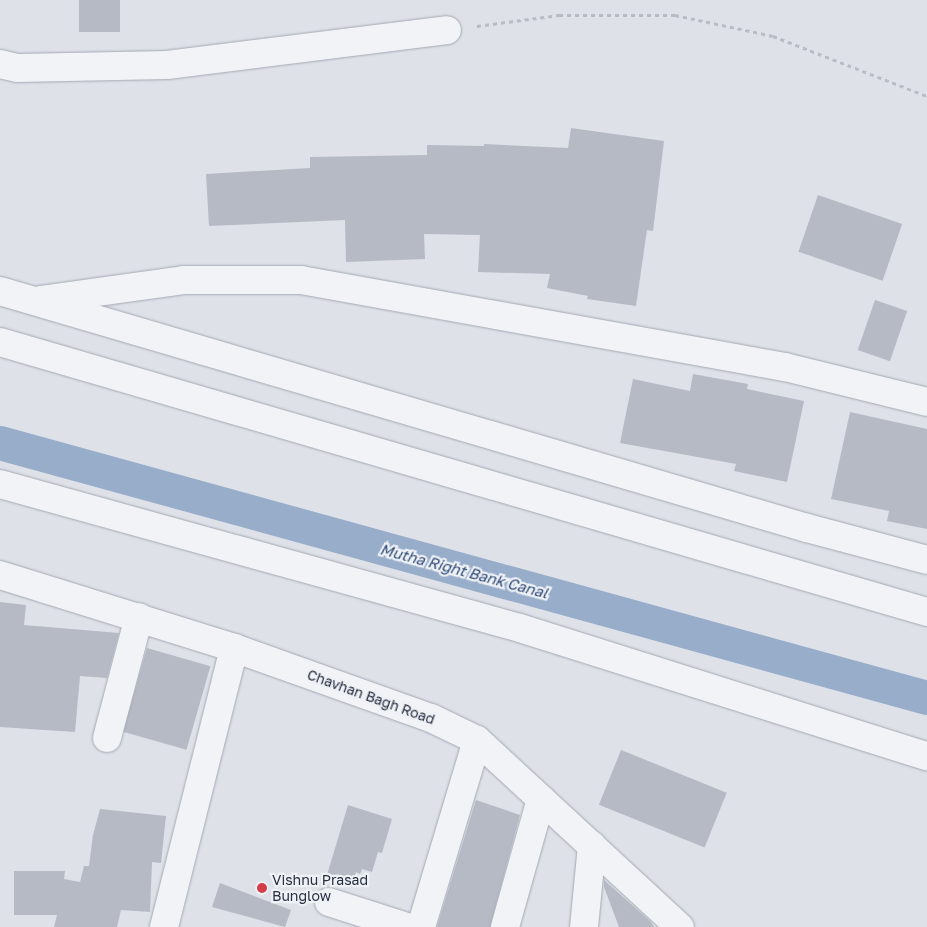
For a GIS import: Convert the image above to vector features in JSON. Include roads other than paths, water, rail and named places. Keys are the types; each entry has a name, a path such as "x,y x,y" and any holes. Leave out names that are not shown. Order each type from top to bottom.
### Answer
{"street":[{"path":"0,64 18,68 167,65 446,30"},
{"path":"31,301 184,280 301,280 785,367 927,402"},
{"path":"0,291 807,528 927,560"},
{"path":"0,342 927,612"},
{"path":"0,484 520,628 927,756"},
{"name":"Chavhan Bagh Road","path":"0,575 234,648 431,718 477,740 680,927"},
{"path":"108,738 139,617"},
{"path":"164,927 234,648"},
{"path":"421,927 477,740"},
{"path":"506,927 541,799"},
{"path":"584,927 592,845"},
{"path":"329,902 407,927"}],"waterway":[{"name":"Mutha Right Bank Canal","path":"0,443 927,698"}],"place":[{"name":"Vishnu Prasad Bunglow","path":"262,888"}]}
